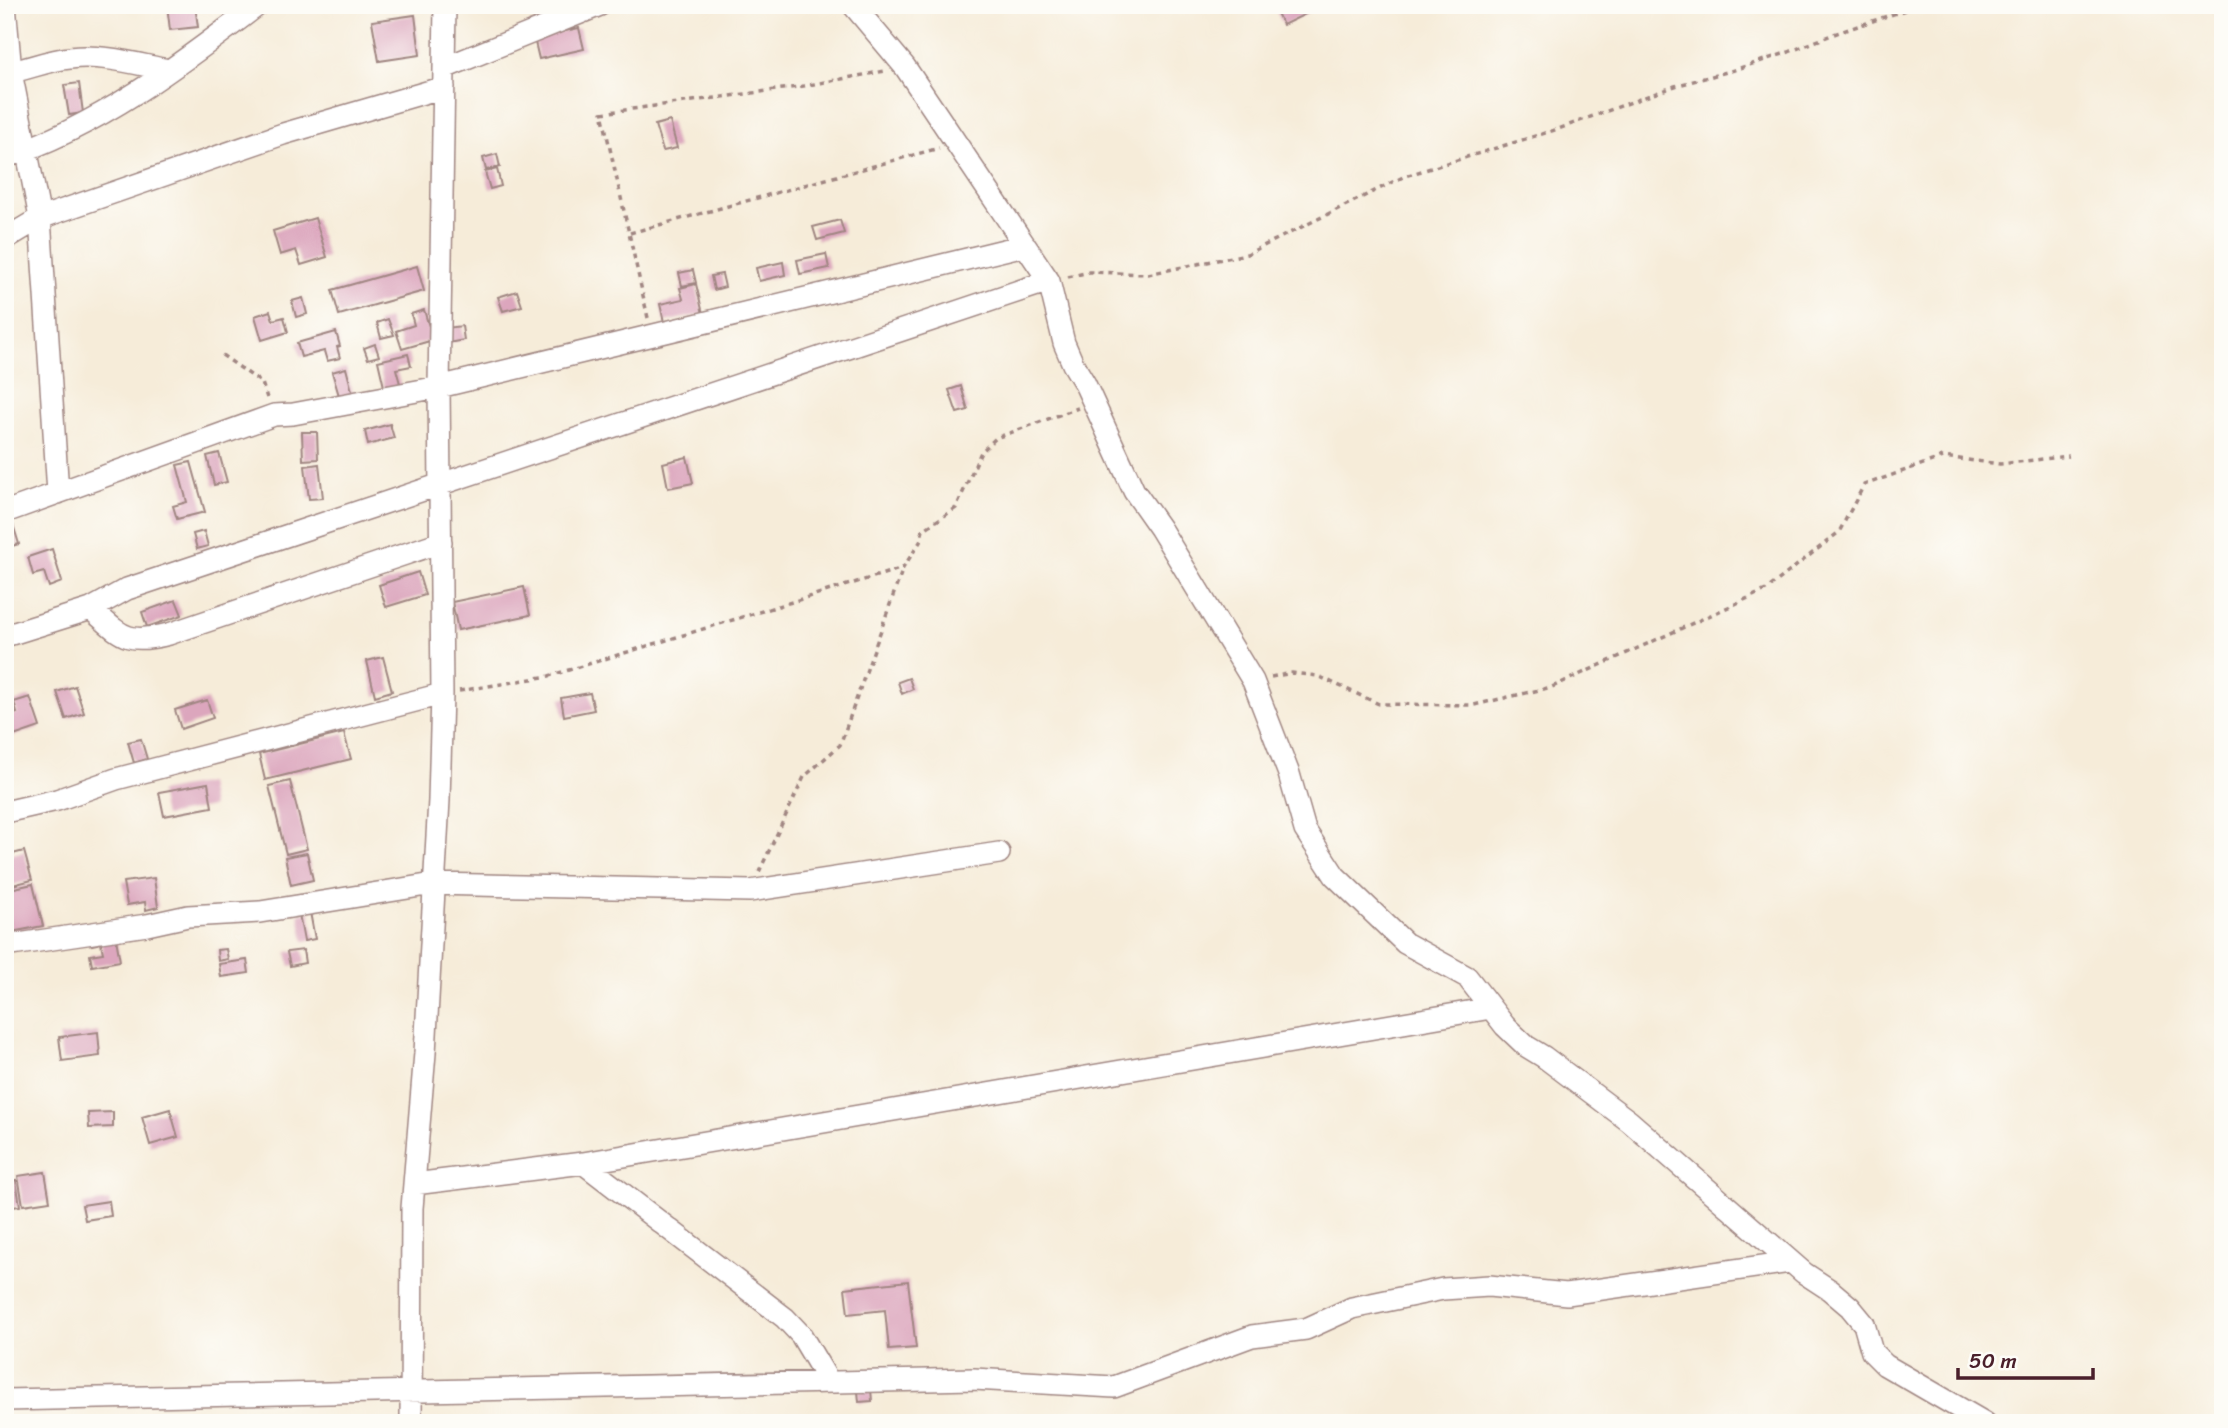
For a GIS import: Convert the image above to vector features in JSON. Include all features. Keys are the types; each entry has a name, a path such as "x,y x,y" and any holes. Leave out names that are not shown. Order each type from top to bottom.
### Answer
{"street":[{"path":"5,5 8,73 28,150 40,218 58,493"},
{"path":"5,157 28,150 103,112 168,71 258,5"},
{"path":"411,1423 412,1208 425,1053 442,694 439,387 445,5"},
{"path":"853,5 905,67 1049,281 1063,342 1134,491 1160,528 1253,681 1289,774 1305,830 1335,876 1405,943 1467,977 1526,1046 1629,1121 1790,1262 1850,1307 1864,1324 1872,1352 1885,1365 1985,1423"},
{"path":"5,239 40,218 444,77 591,7"},
{"path":"8,73 72,57 106,58 168,71"},
{"path":"5,512 274,415 293,414 439,387 1025,245"},
{"path":"5,636 91,609 127,589 1049,281"},
{"path":"91,609 121,635 146,640 441,542"},
{"path":"5,812 57,800 116,779 442,694"},
{"path":"5,946 147,925 188,916 260,912 433,884 750,891 999,853"},
{"path":"414,1184 583,1163 1491,1008"},
{"path":"583,1163 785,1318 800,1335 829,1382"},
{"path":"5,1400 974,1379 1114,1387 1252,1336 1306,1329 1352,1308 1443,1289 1489,1286 1567,1294 1790,1262"}],"path":[{"path":"1049,281 1089,272 1148,274 1247,254 1405,176 1558,129 1675,86 1778,56 1920,5"},
{"path":"652,336 603,113 797,87 905,67"},
{"path":"631,233 954,143"},
{"path":"222,355 262,383 274,415"},
{"path":"750,891 804,777 840,745 903,568 920,542 922,530 956,508 981,452 996,438 1093,402"},
{"path":"1253,681 1292,673 1318,676 1379,704 1474,705 1552,687 1766,590 1839,532 1864,485 1943,457 2000,464 2069,456"},
{"path":"442,694 549,676 903,568"}],"building":[{"path":"167,5 195,5 198,27 170,30"},
{"path":"1273,5 1324,5 1283,25"},
{"path":"415,15 420,55 379,61 372,21"},
{"path":"579,28 584,49 539,59 534,38"},
{"path":"79,83 83,113 69,115 64,85"},
{"path":"670,121 677,148 663,151 655,125"},
{"path":"497,154 500,167 486,170 483,158"},
{"path":"497,169 501,186 490,189 485,172"},
{"path":"315,218 327,257 301,265 296,250 280,255 273,231"},
{"path":"840,220 844,233 817,240 813,227"},
{"path":"826,254 829,268 800,274 797,260"},
{"path":"783,262 785,275 759,281 756,268"},
{"path":"417,266 424,291 339,315 332,290"},
{"path":"693,270 696,283 682,286 679,273"},
{"path":"722,274 725,287 714,290 711,276"},
{"path":"696,284 703,314 664,322 660,304 683,299 680,288"},
{"path":"517,291 522,306 503,311 498,297"},
{"path":"303,298 307,314 296,317 292,301"},
{"path":"424,310 433,340 402,349 396,331 414,325 411,314"},
{"path":"270,311 273,320 284,317 288,332 262,340 255,316"},
{"path":"388,319 394,335 381,338 377,323"},
{"path":"462,326 464,340 448,343 446,328"},
{"path":"336,332 340,358 327,361 324,351 301,357 297,343"},
{"path":"375,344 379,356 368,359 364,348"},
{"path":"408,354 411,366 396,369 401,387 385,391 378,361"},
{"path":"346,368 353,395 340,399 332,372"},
{"path":"961,386 968,410 957,413 949,390"},
{"path":"390,424 394,438 368,445 365,431"},
{"path":"302,432 317,432 318,459 303,460"},
{"path":"219,453 227,482 214,485 207,456"},
{"path":"687,457 693,483 668,488 663,463"},
{"path":"191,462 205,512 177,519 173,506 187,502 177,465"},
{"path":"319,464 323,498 309,499 305,466"},
{"path":"11,518 19,544 5,548 5,519"},
{"path":"204,531 208,546 197,549 193,534"},
{"path":"52,549 62,582 49,587 44,572 33,575 28,557"},
{"path":"418,572 425,595 386,607 379,585"},
{"path":"524,587 530,615 458,630 452,602"},
{"path":"176,600 182,615 147,627 142,612"},
{"path":"383,657 392,691 375,696 367,661"},
{"path":"909,678 913,689 902,694 898,682"},
{"path":"75,686 84,713 66,719 57,692"},
{"path":"590,693 594,710 564,716 561,698"},
{"path":"30,697 40,727 5,739 5,717 17,713 14,702"},
{"path":"207,700 213,718 181,729 175,710"},
{"path":"344,733 351,759 265,780 259,754"},
{"path":"141,739 147,759 134,763 128,742"},
{"path":"290,781 307,849 286,854 269,786"},
{"path":"208,783 212,807 164,816 159,792"},
{"path":"24,851 32,880 5,887 5,856"},
{"path":"307,853 313,880 291,885 285,857"},
{"path":"154,878 158,907 146,910 145,902 127,905 123,882"},
{"path":"33,884 43,926 11,932 5,908 5,890"},
{"path":"310,912 315,939 304,941 299,914"},
{"path":"115,933 120,961 92,966 90,955 103,953 101,943 92,945 90,937"},
{"path":"226,949 228,959 218,961 217,950"},
{"path":"303,950 305,963 290,966 287,952"},
{"path":"247,960 249,973 221,977 219,964"},
{"path":"98,1032 100,1056 62,1061 59,1037"},
{"path":"170,1109 178,1137 150,1145 142,1117"},
{"path":"113,1112 113,1127 89,1128 88,1113"},
{"path":"45,1172 50,1201 23,1205 18,1176"},
{"path":"16,1180 20,1206 5,1208 5,1182"},
{"path":"109,1201 111,1216 85,1220 82,1205"},
{"path":"908,1281 916,1348 889,1350 885,1310 848,1314 845,1288"},
{"path":"871,1390 872,1401 859,1402 858,1391"}]}
